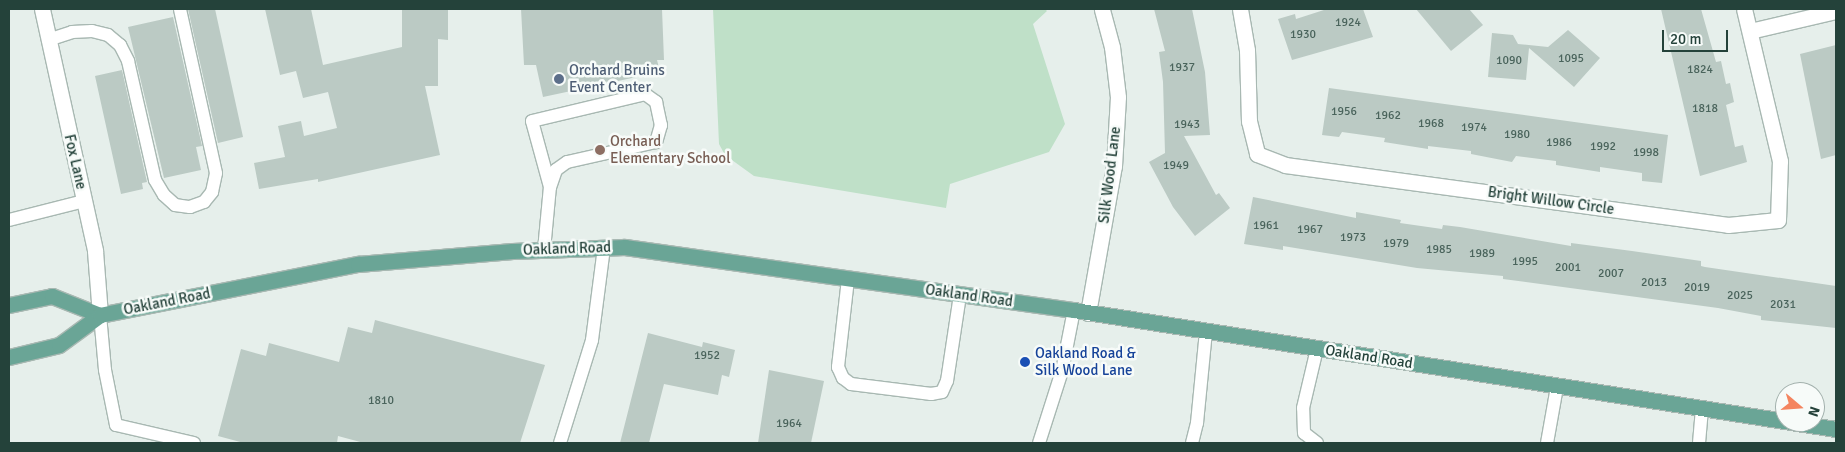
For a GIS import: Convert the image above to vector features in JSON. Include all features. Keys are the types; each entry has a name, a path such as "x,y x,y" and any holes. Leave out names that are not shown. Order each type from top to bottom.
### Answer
{"main road":[{"name":"Oakland Road","path":"9,357 59,345 100,316 358,264 544,250 625,247 1081,312 1702,410 1836,429"},
{"path":"9,305 52,296 100,316"}],"street":[{"name":"Silk Wood Lane","path":"1081,312 1114,166 1118,97 1112,47 1102,9"},
{"name":"Bright Willow Circle","path":"1240,9 1247,50 1249,121 1257,154 1286,165 1728,225 1778,220 1780,161 1744,9"},
{"name":"Fox Lane","path":"45,10 48,40 95,251 100,316"},
{"path":"1750,32 1836,11"}],"lane":[{"path":"48,40 72,32 92,30 108,35 120,45 128,61 155,180 164,195 176,205 190,207 204,202 212,192 216,173 180,9"},
{"path":"544,250 550,187 556,170 567,162 656,142 661,125 656,102 651,96 637,96 532,121 550,187"},
{"path":"9,220 84,201"},
{"path":"560,443 592,340 604,248"},
{"path":"848,279 838,367 843,378 851,384 931,394 942,392 947,381 960,295"},
{"path":"1039,443 1081,312"},
{"path":"100,316 105,370 116,425 194,443"},
{"path":"1192,443 1197,423 1206,331"},
{"path":"1317,349 1303,408 1304,433 1317,443"},
{"path":"1546,443 1557,386"},
{"path":"1700,443 1702,410"}],"green space":[{"path":"713,9 1045,9 1047,11 1033,24 1065,124 1049,152 950,184 946,208 754,176 725,155 719,144"}],"building":[{"path":"188,9 215,9 243,137 218,143"},
{"path":"265,9 311,9 323,65 402,47 402,9 448,9 448,40 438,39 438,86 425,86 440,155 318,182 318,179 259,189 254,163 285,157 278,126 301,121 304,136 337,128 328,92 303,98 296,71 280,75"},
{"path":"521,9 662,9 664,60 657,60 660,72 543,97 536,65 524,65"},
{"path":"1154,9 1192,9 1205,72 1210,135 1184,136 1216,195 1219,193 1230,208 1195,236 1173,207 1149,162 1165,153 1163,82 1159,52 1165,51"},
{"path":"1327,9 1363,9 1373,37 1292,60 1278,19 1295,14 1296,19"},
{"path":"1416,9 1469,9 1483,25 1451,51"},
{"path":"1661,9 1701,9 1716,62 1721,61 1726,84 1730,83 1734,102 1726,105 1735,147 1743,145 1747,162 1700,176"},
{"path":"173,17 202,146 196,147 201,170 164,178 128,27"},
{"path":"1568,30 1600,58 1574,87 1529,48 1526,80 1488,77 1492,33 1513,35 1518,44 1548,47"},
{"path":"1836,45 1836,155 1821,159 1800,54"},
{"path":"122,70 147,182 142,183 143,189 121,194 95,76"},
{"path":"1329,88 1668,135 1662,183 1642,181 1642,173 1600,167 1600,172 1556,165 1556,161 1516,156 1512,162 1471,154 1471,151 1428,146 1428,149 1384,142 1385,138 1342,132 1339,137 1322,135"},
{"path":"1253,197 1356,218 1356,212 1401,220 1400,223 1442,229 1443,225 1571,246 1571,243 1632,251 1701,261 1701,266 1705,267 1836,286 1836,328 1761,320 1761,316 1718,308 1503,279 1503,276 1417,268 1283,246 1283,250 1244,244"},
{"path":"375,320 545,365 520,443 364,443 338,436 337,443 244,443 218,436 241,349 266,356 269,343 339,362 348,327 372,333"},
{"path":"648,333 702,347 703,342 735,350 729,377 722,375 718,395 664,384 649,443 620,443"},
{"path":"769,370 824,381 811,443 758,443"}],"place":[{"name":"Orchard Bruins Event Center","path":"559,79"},
{"name":"Orchard Elementary School","path":"600,150"},
{"name":"Oakland Road & Silk Wood Lane","path":"1025,362"}]}
